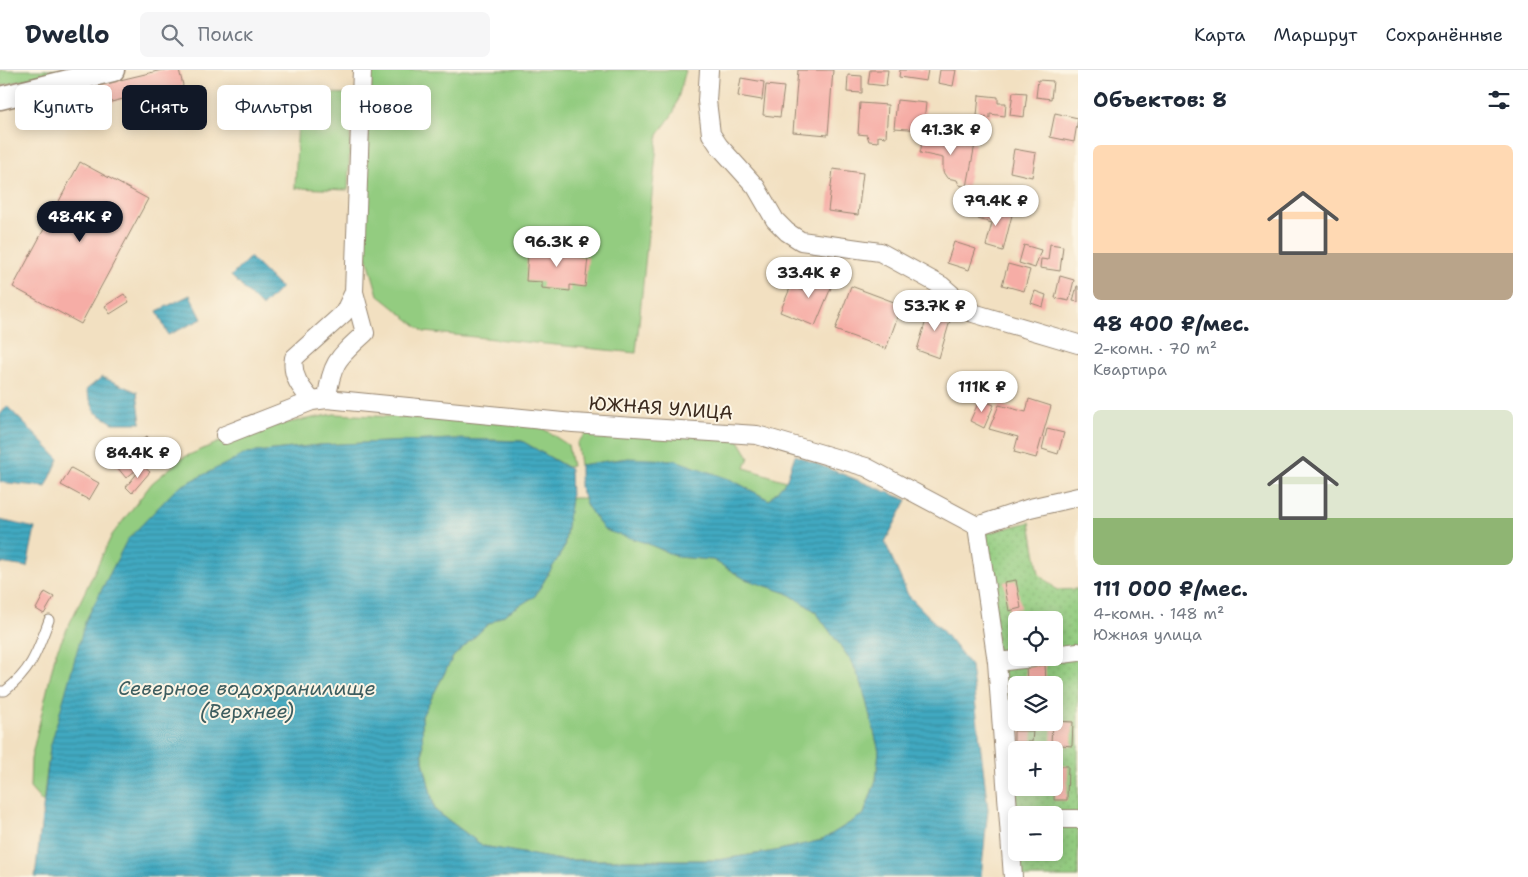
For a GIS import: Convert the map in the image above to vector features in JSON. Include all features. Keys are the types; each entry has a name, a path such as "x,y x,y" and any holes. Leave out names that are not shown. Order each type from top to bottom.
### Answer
{"street":[{"path":"0,98 113,70"},
{"path":"354,292 344,313 294,358 293,368 298,385 320,400 329,382 333,366 344,352 365,332 354,292 362,70"},
{"path":"708,70 706,101 711,134 719,146 756,187 775,220 787,232 801,241 880,252 942,286 973,313 1078,344"},
{"name":"ЮЖНАЯ УЛИЦА","path":"225,435 320,400 573,423 757,435 866,467 977,526"},
{"path":"1012,806 997,662 977,526 1030,508 1078,496"},
{"path":"1063,654 1078,652"},
{"path":"997,662 1008,661"},
{"path":"1063,819 1078,819"},
{"path":"1013,861 1013,877"}],"lane":[{"path":"0,691 5,691 20,680 34,660 49,620"}],"green space":[{"path":"0,70 63,70 0,86"},
{"path":"371,70 686,70 674,112 658,135 636,353 424,332 378,295 364,246 369,130 431,130 431,85 370,85"},
{"path":"331,93 341,94 341,130 350,130 348,190 295,188 297,130 331,130"},
{"path":"334,414 536,424 568,445 572,466 567,467 522,441 453,439 319,445 247,453 50,748 43,803 30,788 31,759 56,652 112,535 152,483 182,458 245,431"},
{"path":"591,428 738,439 749,457 745,468 786,481 769,500 732,480 628,458 580,465 577,443"},
{"path":"571,498 584,498 587,506 646,543 678,557 713,560 745,579 787,593 815,611 852,662 862,685 879,751 876,780 864,814 822,840 775,851 717,860 561,860 483,846 435,810 423,761 422,716 453,657 486,626 535,596 564,548"},
{"path":"1030,522 1039,574 1057,590 1078,589 1078,877 1018,877 1017,861 1063,861 1063,806 1015,806 1014,796 1063,796 1063,741 1008,741 1008,747 983,534"}],"water":[{"path":"250,257 281,288 262,307 231,276"},
{"path":"190,295 202,319 168,335 157,311"},
{"path":"102,377 137,392 141,423 113,423 95,412 86,390"},
{"path":"7,406 59,459 46,487 0,482 0,415"},
{"name":"Северное водохранилище (Верхнее)","path":"453,439 522,441 570,469 571,498 564,548 535,596 486,626 453,657 422,716 423,761 435,810 483,846 561,860 717,860 775,851 822,840 864,814 876,780 879,751 862,685 852,662 815,611 787,593 745,579 713,560 678,557 646,543 604,530 587,506 580,487 580,465 628,458 675,460 732,480 769,500 786,481 795,455 907,500 885,542 908,595 941,629 971,666 988,809 981,877 35,877 50,748 85,622 127,540 177,488 247,453 319,445"},
{"path":"0,520 35,528 27,567 0,563"}],"building":[{"path":"162,70 179,70 183,85 122,85 122,99 112,102 112,85 99,85"},
{"path":"798,70 833,70 828,135 793,132"},
{"path":"870,70 888,70 886,86 868,84"},
{"path":"900,70 928,70 926,81 899,77"},
{"path":"940,70 956,70 953,86 938,83"},
{"path":"848,75 862,76 862,93 847,92"},
{"path":"741,78 764,82 762,100 738,96"},
{"path":"1038,80 1053,81 1051,99 1036,97"},
{"path":"766,85 784,87 780,117 763,115"},
{"path":"1013,92 1027,93 1024,117 1010,115"},
{"path":"979,95 998,97 998,103 1006,103 1005,116 990,114 990,118 977,116"},
{"path":"897,100 926,103 923,130 894,128"},
{"path":"860,103 888,105 886,137 878,136 878,142 869,141 867,135 858,134"},
{"path":"1055,113 1078,118 1074,142 1050,137"},
{"path":"924,134 975,144 967,187 959,185 957,180 947,178 943,172 943,158 920,153"},
{"path":"1014,149 1036,153 1032,177 1010,172"},
{"path":"80,162 148,199 81,324 13,287"},
{"path":"833,169 863,173 858,215 828,211"},
{"path":"981,207 1012,215 1003,251 986,246 992,223 978,219"},
{"path":"954,242 976,249 969,270 947,263"},
{"path":"546,243 574,246 573,256 588,257 585,287 570,285 570,291 542,288 542,282 526,281 528,252 545,253"},
{"path":"1050,244 1063,246 1060,271 1040,268 1041,259 1048,260"},
{"path":"1024,245 1041,250 1035,268 1019,263"},
{"path":"1008,264 1030,270 1024,291 1002,285"},
{"path":"813,269 835,278 815,326 780,312 791,286 804,291"},
{"path":"1060,276 1074,280 1069,301 1055,298"},
{"path":"851,286 902,305 886,349 835,330"},
{"path":"1078,286 1078,302 1073,301"},
{"path":"1035,291 1046,295 1043,307 1031,303"},
{"path":"124,294 129,302 110,314 105,306"},
{"path":"930,307 952,314 939,358 917,350"},
{"path":"980,399 994,405 984,428 970,421"},
{"path":"1029,399 1051,406 1036,458 1014,452 1018,437 989,429 999,405 1026,412"},
{"path":"1047,429 1064,433 1058,454 1042,449"},
{"path":"147,436 159,452 126,478 113,462"},
{"path":"143,466 150,472 132,493 126,487"},
{"path":"71,468 99,483 89,500 61,485"},
{"path":"1016,580 1021,608 1009,611 1004,582"},
{"path":"45,592 54,597 44,614 36,609"},
{"path":"1026,666 1045,666 1046,676 1027,676"},
{"path":"1063,721 1073,722 1072,746 1063,745 1063,741 1051,741 1052,731 1063,731"},
{"path":"1014,731 1033,731 1032,741 1014,741"},
{"path":"1063,766 1068,766 1067,800 1054,800 1054,796 1063,796"}]}
